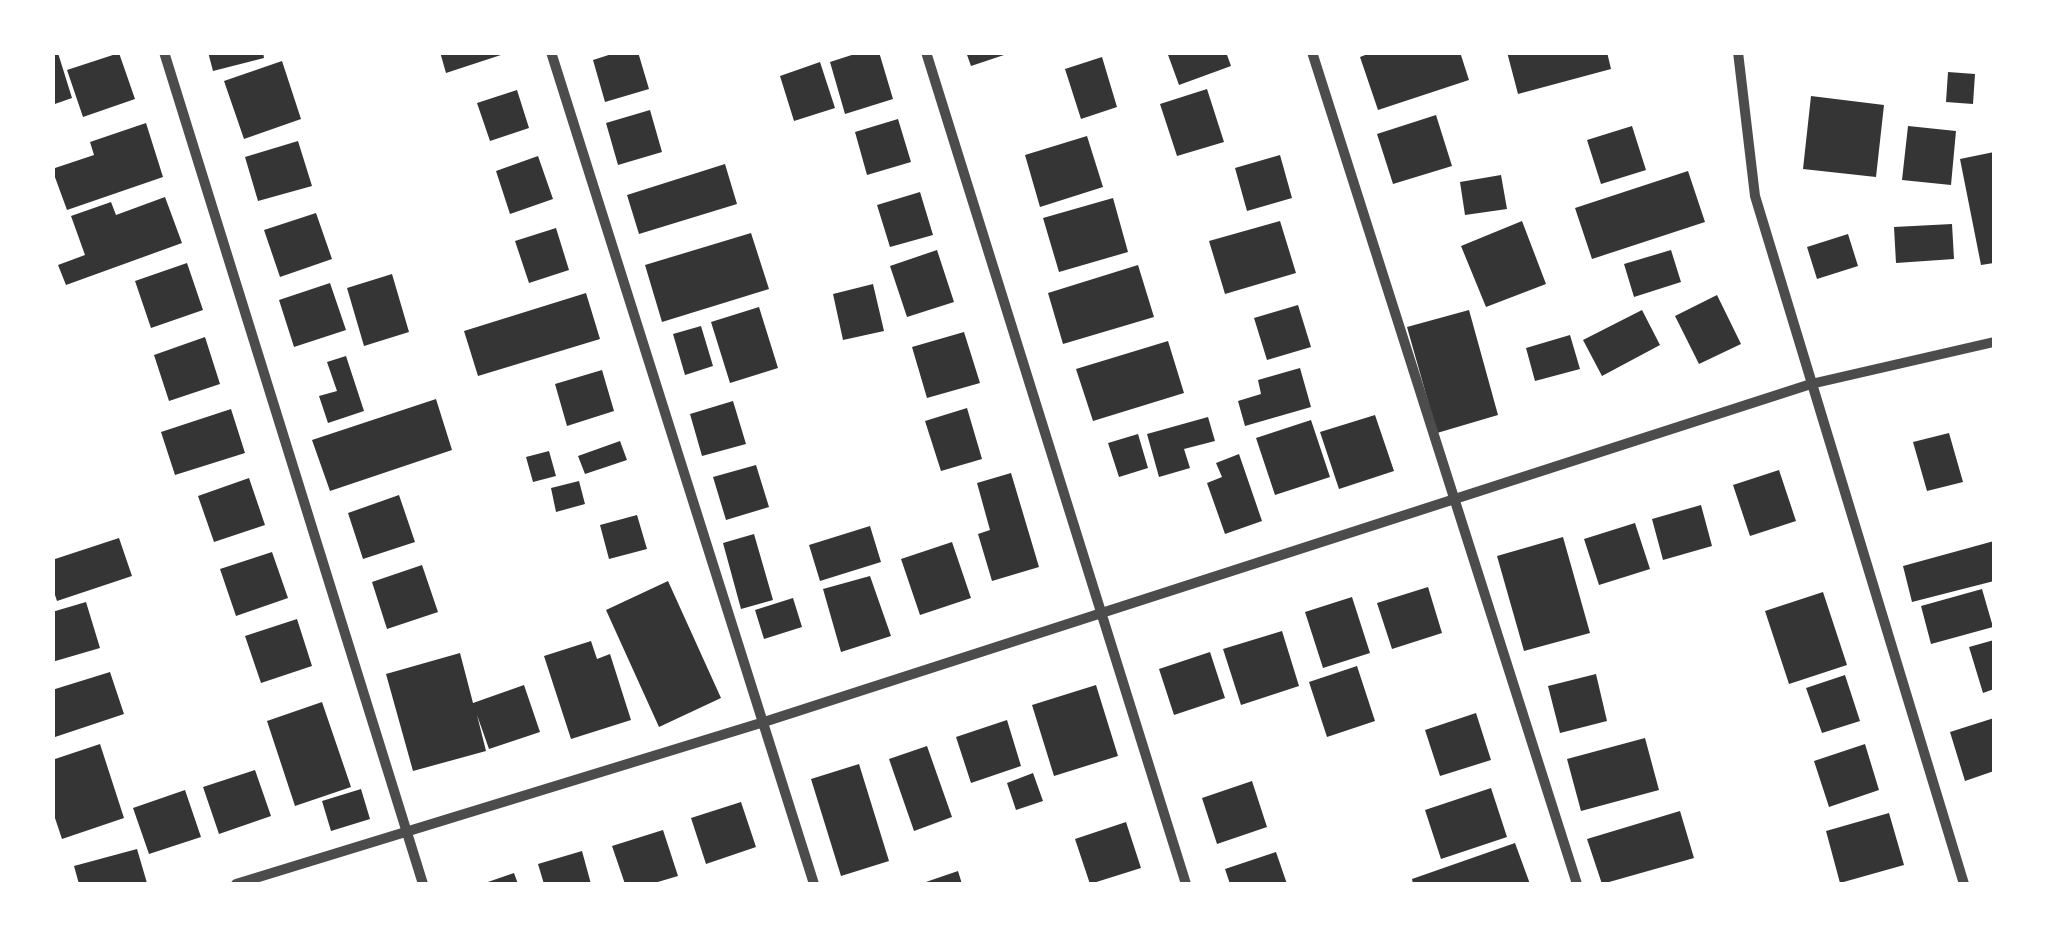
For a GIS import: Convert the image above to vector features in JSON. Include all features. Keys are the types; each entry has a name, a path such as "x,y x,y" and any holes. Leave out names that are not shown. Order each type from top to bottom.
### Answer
{"street":[{"path":"164,52 424,884"},
{"path":"551,52 814,884"},
{"path":"926,52 1186,884"},
{"path":"1312,52 1577,884"},
{"path":"1738,52 1755,196 1964,884"},
{"path":"236,884 764,722 1811,384 1994,342"}],"building":[{"path":"208,52 263,52 264,58 213,71"},
{"path":"440,52 507,52 507,53 446,73"},
{"path":"618,52 638,52 649,89 605,102 593,60"},
{"path":"861,52 879,52 893,99 845,114 830,62"},
{"path":"966,52 1010,52 1010,53 971,66"},
{"path":"1167,52 1226,52 1231,66 1179,85"},
{"path":"1373,52 1460,52 1469,80 1378,110 1360,57"},
{"path":"1507,52 1607,52 1611,69 1518,94"},
{"path":"58,53 72,98 52,105 52,55"},
{"path":"119,53 135,99 83,117 67,70"},
{"path":"1102,57 1117,107 1081,119 1065,69"},
{"path":"282,61 301,119 244,139 224,81"},
{"path":"820,62 835,108 794,121 780,76"},
{"path":"1948,72 1975,74 1973,104 1946,102"},
{"path":"1207,89 1224,142 1177,156 1160,104"},
{"path":"517,90 529,128 490,141 477,103"},
{"path":"1811,96 1884,105 1876,177 1803,169"},
{"path":"650,110 662,152 618,165 606,123"},
{"path":"1436,115 1452,166 1393,184 1377,134"},
{"path":"898,119 911,162 867,175 855,132"},
{"path":"146,123 163,177 67,210 52,169 94,155 90,142"},
{"path":"1632,126 1646,170 1601,184 1587,140"},
{"path":"1908,126 1956,131 1951,185 1902,180"},
{"path":"1087,136 1103,187 1040,207 1025,155"},
{"path":"298,141 312,186 258,201 245,157"},
{"path":"1994,152 1994,263 1981,265 1960,159"},
{"path":"1280,155 1292,198 1247,211 1235,168"},
{"path":"538,156 553,199 510,214 496,171"},
{"path":"725,164 737,204 639,234 627,195"},
{"path":"1688,171 1705,222 1592,259 1575,208"},
{"path":"1501,175 1507,209 1465,215 1460,182"},
{"path":"920,192 933,235 890,247 877,205"},
{"path":"165,197 182,243 66,285 58,265 85,255 71,216 111,202 116,215"},
{"path":"1113,198 1128,252 1059,272 1043,218"},
{"path":"316,213 332,259 280,277 264,230"},
{"path":"1280,221 1296,273 1225,294 1209,241"},
{"path":"1522,221 1546,284 1486,307 1461,246"},
{"path":"1952,224 1954,259 1896,263 1894,227"},
{"path":"556,228 569,270 529,283 515,241"},
{"path":"751,233 769,289 662,322 645,265"},
{"path":"1848,234 1858,266 1817,279 1807,247"},
{"path":"937,250 954,302 907,317 890,266"},
{"path":"1671,250 1681,282 1634,297 1624,264"},
{"path":"187,263 203,310 151,328 135,281"},
{"path":"1138,265 1154,317 1063,344 1048,293"},
{"path":"392,274 409,332 364,346 347,288"},
{"path":"330,283 346,330 294,347 279,300"},
{"path":"873,284 884,331 843,340 833,294"},
{"path":"586,293 600,339 478,376 464,331"},
{"path":"1717,295 1741,344 1699,364 1675,316"},
{"path":"1298,305 1311,347 1267,360 1254,318"},
{"path":"759,307 778,368 730,383 711,322"},
{"path":"1469,310 1498,415 1437,433 1407,327"},
{"path":"1642,310 1660,345 1602,376 1583,340"},
{"path":"701,326 713,366 685,375 673,334"},
{"path":"964,332 980,383 927,398 912,347"},
{"path":"1570,335 1580,369 1535,381 1526,348"},
{"path":"205,337 220,384 169,401 154,355"},
{"path":"1168,341 1184,393 1093,421 1076,369"},
{"path":"346,356 364,411 328,423 319,396 337,391 327,362"},
{"path":"1300,368 1311,407 1245,426 1238,401 1261,394 1258,380"},
{"path":"602,370 614,411 567,426 555,384"},
{"path":"436,399 452,450 330,491 312,440"},
{"path":"733,401 746,444 702,456 690,414"},
{"path":"967,408 982,459 941,471 925,421"},
{"path":"231,409 245,453 175,475 161,432"},
{"path":"1375,415 1394,471 1339,489 1320,432"},
{"path":"1208,417 1215,441 1184,449 1190,468 1159,477 1147,434"},
{"path":"1311,420 1330,477 1275,495 1256,438"},
{"path":"1949,433 1963,482 1927,491 1913,442"},
{"path":"1138,434 1148,468 1119,477 1108,443"},
{"path":"620,441 627,460 585,474 578,456"},
{"path":"549,451 556,476 533,482 526,457"},
{"path":"1239,454 1262,521 1225,534 1207,483 1222,477 1216,463"},
{"path":"756,465 769,507 726,520 713,477"},
{"path":"1779,470 1796,521 1750,536 1733,485"},
{"path":"1011,473 1039,567 992,581 978,534 990,530 977,483"},
{"path":"249,478 265,525 214,542 198,496"},
{"path":"579,481 585,504 556,512 551,488"},
{"path":"399,495 415,542 363,559 348,513"},
{"path":"1701,505 1712,546 1663,560 1652,519"},
{"path":"637,515 647,549 609,559 600,525"},
{"path":"1635,523 1650,569 1599,585 1584,539"},
{"path":"870,526 881,562 820,581 809,545"},
{"path":"754,534 773,600 741,609 723,543"},
{"path":"1563,537 1590,633 1524,651 1497,556"},
{"path":"119,538 132,576 57,601 52,586 52,560"},
{"path":"1994,541 1994,581 1912,602 1903,566"},
{"path":"952,542 971,598 920,615 901,559"},
{"path":"272,552 288,598 236,616 220,569"},
{"path":"422,565 438,612 387,629 372,582"},
{"path":"870,576 891,636 841,652 823,589"},
{"path":"668,581 721,698 659,727 606,610"},
{"path":"1428,587 1442,633 1392,649 1377,603"},
{"path":"1982,589 1993,627 1931,644 1921,606"},
{"path":"1823,592 1847,665 1789,684 1765,611"},
{"path":"1352,597 1370,653 1323,668 1305,612"},
{"path":"793,598 802,627 764,639 755,610"},
{"path":"86,602 100,648 52,662 52,612"},
{"path":"297,619 312,666 261,683 245,636"},
{"path":"1282,631 1299,686 1241,705 1223,649"},
{"path":"1994,640 1994,689 1983,693 1969,647"},
{"path":"591,641 597,659 610,654 631,720 571,739 544,656"},
{"path":"1210,652 1225,698 1174,715 1159,669"},
{"path":"460,653 473,703 524,685 540,732 489,749 477,715 486,751 413,771 386,674"},
{"path":"1357,666 1375,721 1327,737 1309,682"},
{"path":"110,672 124,714 52,738 52,690"},
{"path":"1596,674 1607,721 1560,733 1548,686"},
{"path":"1845,675 1860,721 1822,733 1806,688"},
{"path":"1096,685 1118,756 1054,776 1032,705"},
{"path":"322,702 351,787 295,806 267,721"},
{"path":"1476,713 1491,760 1440,776 1425,730"},
{"path":"1994,718 1994,771 1965,781 1950,732"},
{"path":"1007,720 1021,766 971,783 956,737"},
{"path":"1645,738 1659,790 1581,811 1567,759"},
{"path":"100,744 124,818 62,839 52,809 52,760"},
{"path":"1865,744 1879,790 1829,807 1814,761"},
{"path":"927,746 952,817 914,831 889,759"},
{"path":"859,764 889,861 841,876 811,779"},
{"path":"255,770 271,816 219,834 203,787"},
{"path":"1033,773 1043,801 1016,810 1007,783"},
{"path":"1252,781 1267,827 1217,844 1202,798"},
{"path":"1491,788 1507,837 1441,859 1425,810"},
{"path":"361,789 370,819 331,831 322,801"},
{"path":"185,790 201,837 149,854 133,808"},
{"path":"741,802 756,847 706,864 691,818"},
{"path":"1680,811 1694,858 1602,884 1587,839"},
{"path":"1889,813 1904,865 1840,883 1826,831"},
{"path":"1126,822 1141,868 1090,884 1075,839"},
{"path":"663,830 678,876 651,884 625,884 612,846"},
{"path":"1515,843 1530,884 1413,884 1412,879"},
{"path":"137,849 147,883 79,884 74,866"},
{"path":"582,851 591,884 544,884 538,864"},
{"path":"1276,852 1287,884 1230,884 1225,869"},
{"path":"958,871 962,884 920,884"},
{"path":"514,873 518,884 482,884"}]}
